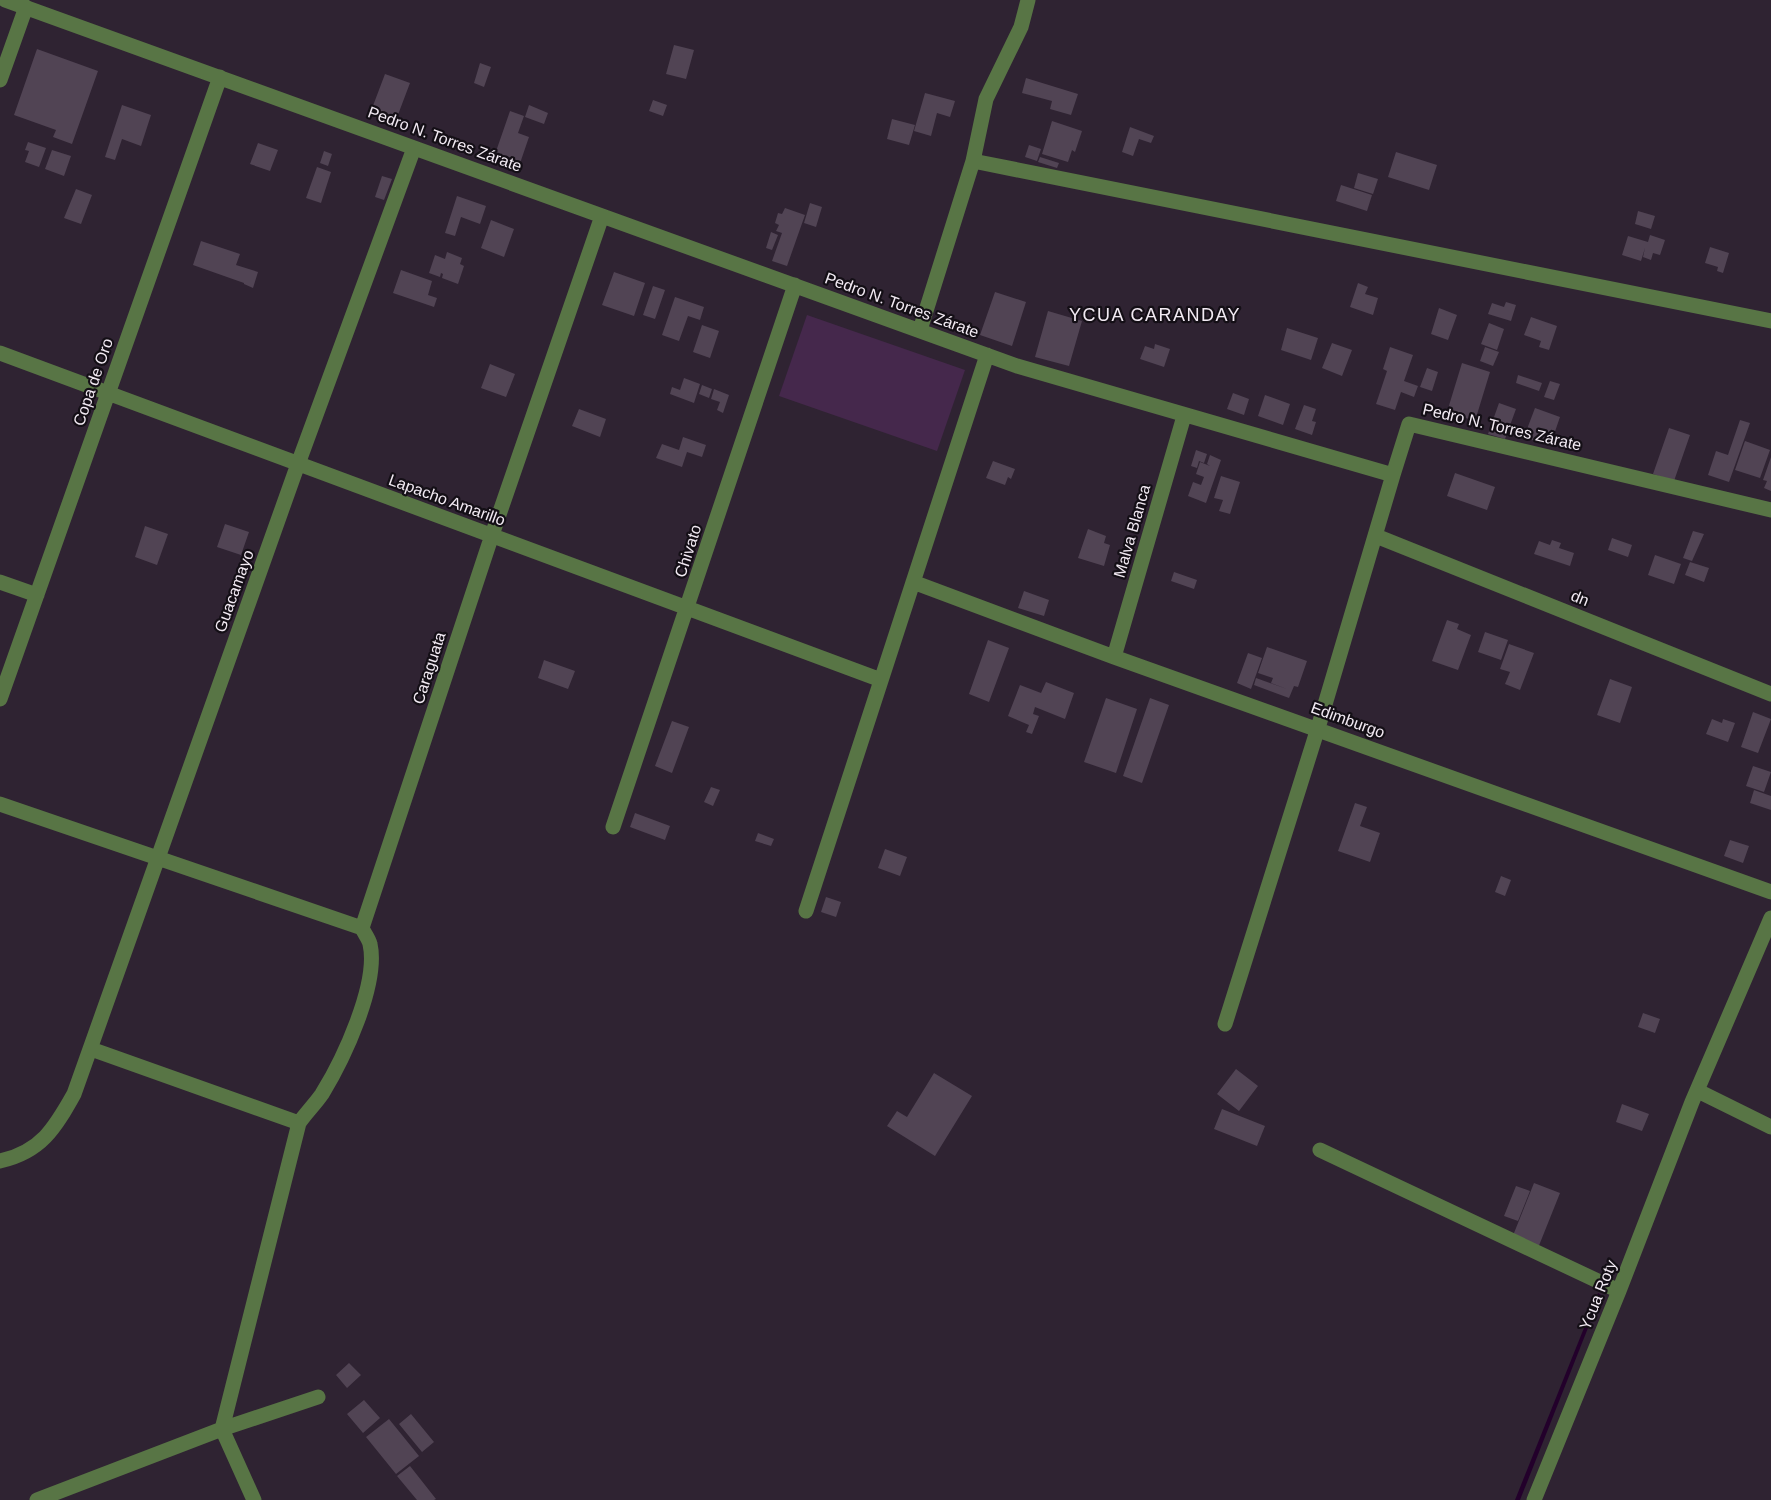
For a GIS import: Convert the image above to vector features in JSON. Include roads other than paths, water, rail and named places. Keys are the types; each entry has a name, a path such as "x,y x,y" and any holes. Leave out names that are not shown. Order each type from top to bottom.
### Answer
{"street":[{"name":"Pedro N. Torres Zárate","path":"5,0 1017,366 1184,416 1393,475 1409,423 1771,510"},
{"path":"920,330 973,160 987,99 1022,27 1028,0"},
{"path":"0,80 26,7"},
{"name":"Copa de Oro","path":"0,699 220,77"},
{"name":"Guacamayo","path":"0,1161 16,1158 37,1145 55,1127 74,1094 298,464 414,148"},
{"path":"973,160 1771,321"},
{"name":"Caraguata","path":"362,928 492,536 602,216"},
{"name":"Chivato","path":"613,827 795,285"},
{"name":"Lapacho Amarillo","path":"0,353 881,680"},
{"path":"806,911 987,355"},
{"name":"Malva Blanca","path":"1114,657 1184,416"},
{"path":"1225,1024 1318,728 1393,475"},
{"name":"dn","path":"1376,536 1771,694"},
{"path":"0,582 37,595"},
{"name":"Edimburgo","path":"913,582 1114,657 1318,728 1771,892"},
{"path":"0,804 362,928 370,944 371,976 360,1013 322,1094 299,1123 222,1429 254,1500"},
{"name":"Ycua Roty","path":"1534,1500 1695,1096 1771,918"},
{"path":"91,1049 299,1123"},
{"path":"1695,1096 1771,1127"},
{"path":"1320,1150 1619,1291"},
{"path":"37,1500 222,1429 318,1397"}],"district":[{"name":"YCUA CARANDAY","path":"1155,315"}]}
